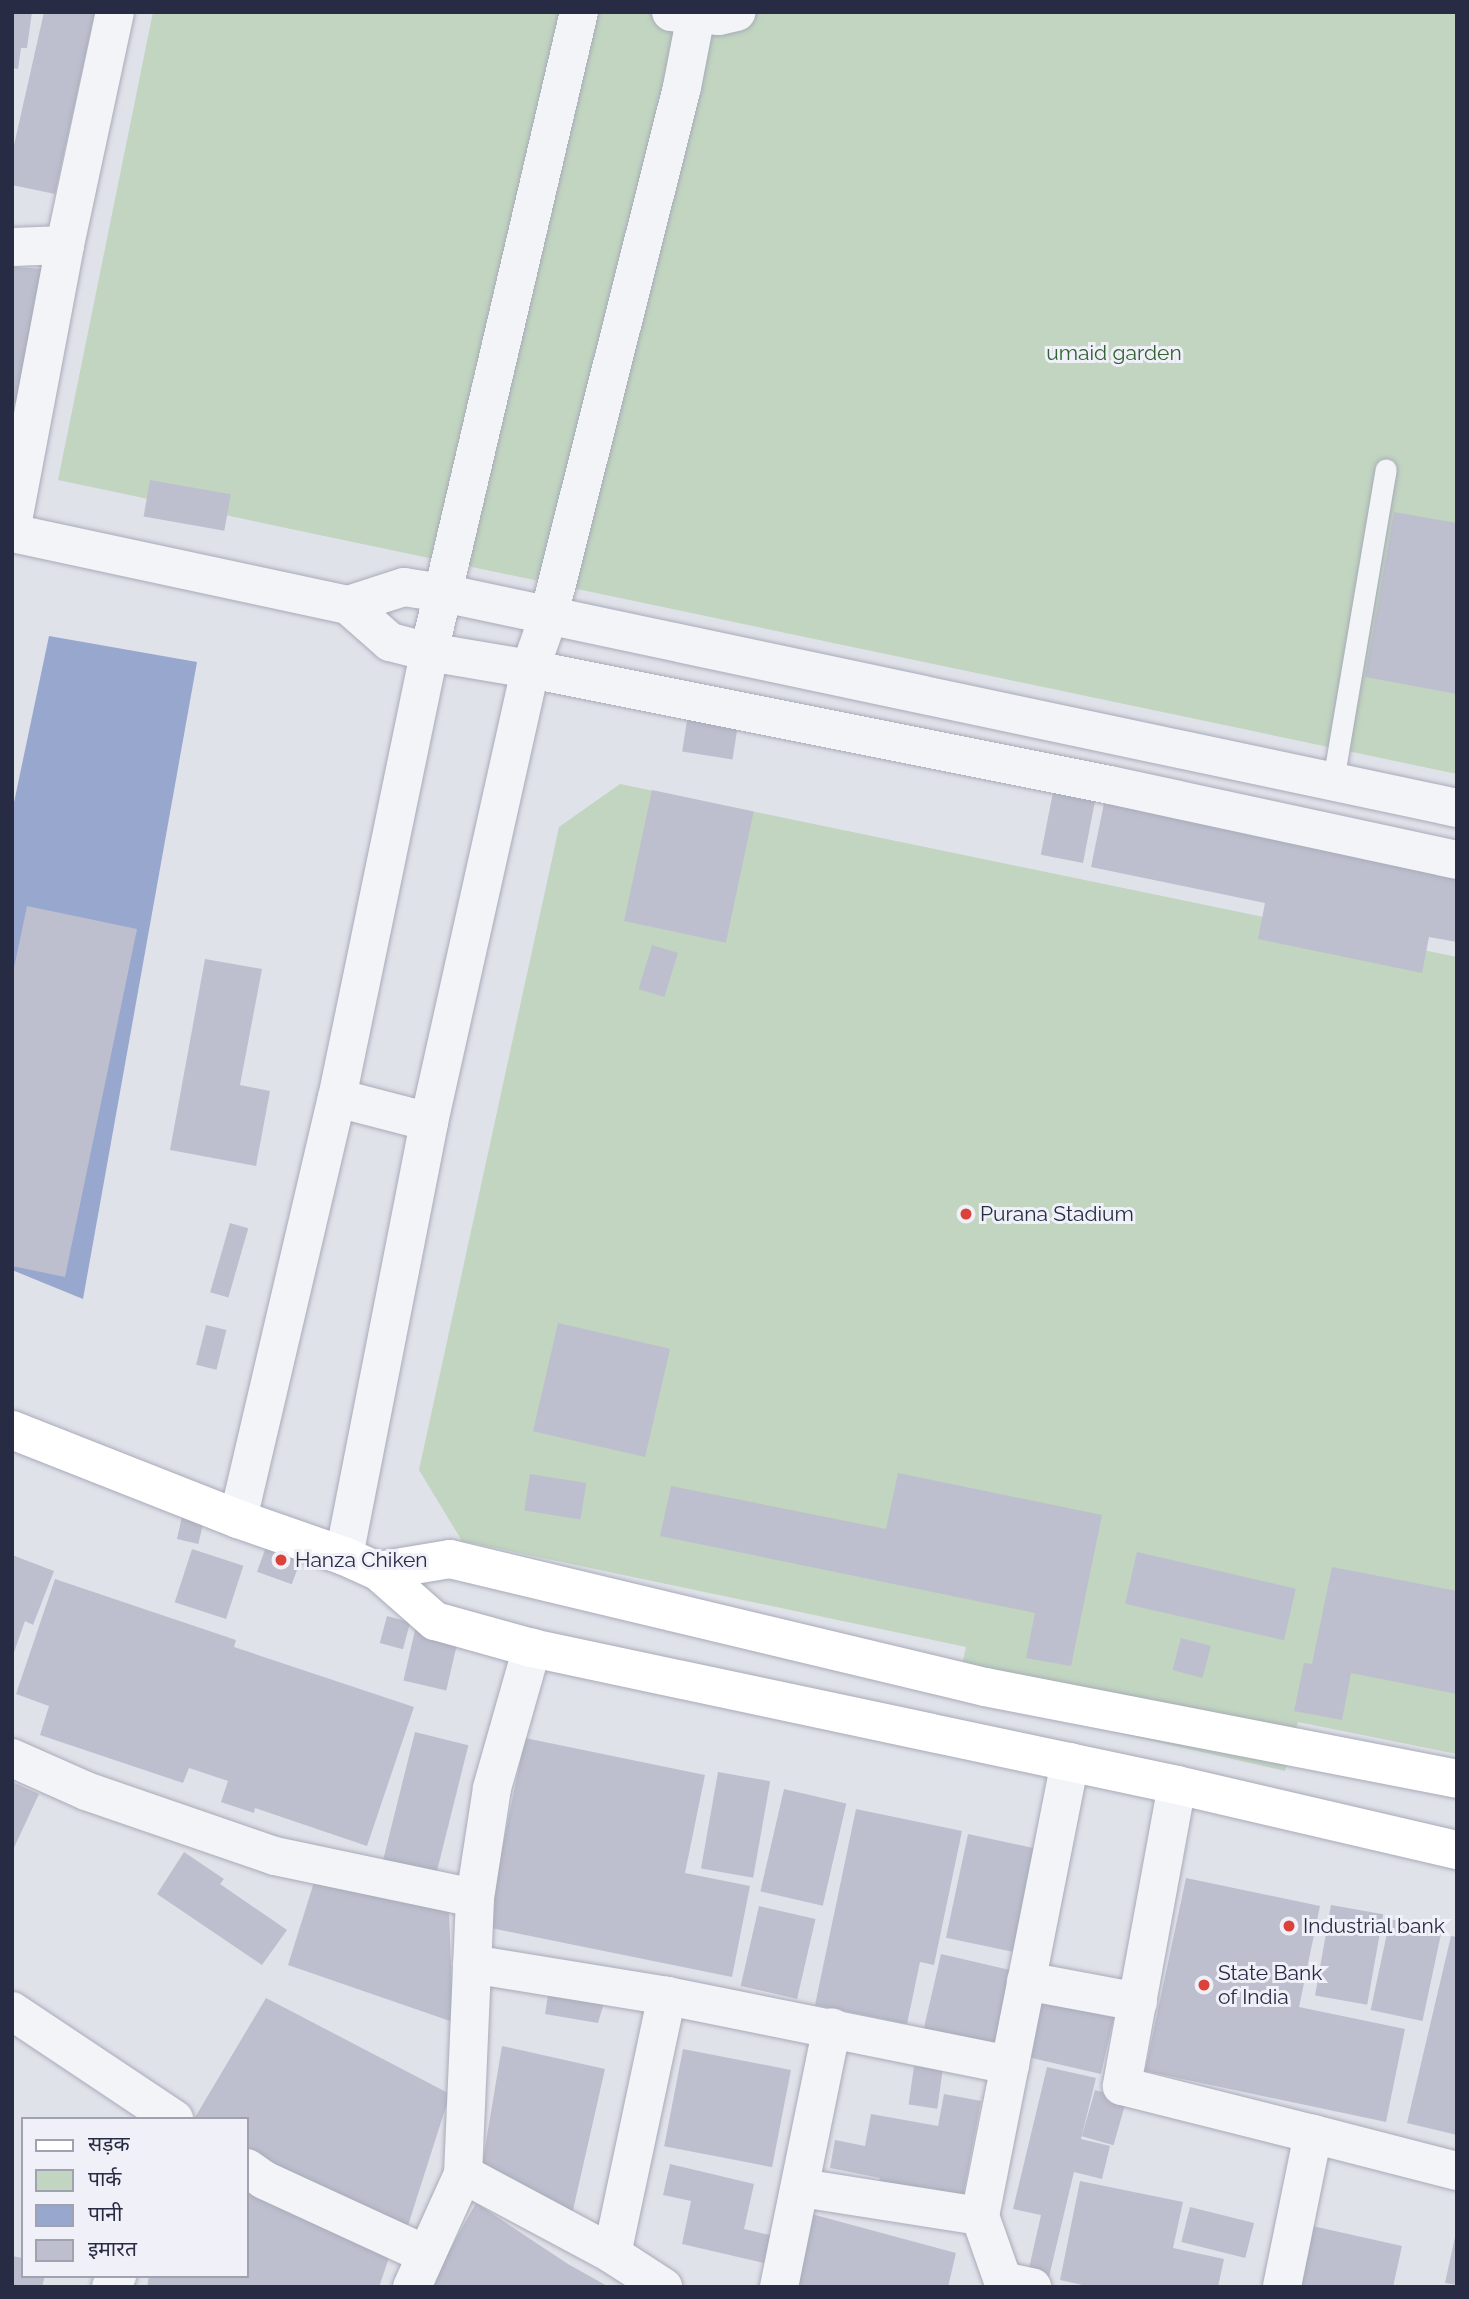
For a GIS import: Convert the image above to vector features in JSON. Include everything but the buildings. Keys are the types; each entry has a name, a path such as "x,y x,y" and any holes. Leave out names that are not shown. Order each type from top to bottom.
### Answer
{"street":[{"path":"12,526 65,245 115,12"},
{"path":"238,1519 337,1098 429,652 579,12"},
{"path":"361,1563 429,1122 530,668 549,615 682,87 684,14 719,16 737,12"},
{"path":"12,247 65,245"},
{"path":"12,533 348,605 390,642 429,652 530,668 1096,782 1457,860"},
{"path":"348,605 404,587 443,593 1457,808"},
{"path":"337,1098 429,1122"},
{"path":"12,1430 238,1519 361,1563 435,1621 531,1648 1178,1785 1457,1850"},
{"path":"361,1563 450,1559 985,1687 1457,1779"},
{"path":"248,2169 418,2270 463,2174 475,1898 492,1788 531,1648"},
{"path":"12,1758 86,1791 275,1856 475,1898"},
{"path":"1032,2287 1003,2281 980,2216 1070,1762"},
{"path":"1178,1785 1122,2086 1457,2171"},
{"path":"472,1964 667,1996 1010,2064"},
{"path":"1026,1981 1138,2002"},
{"path":"612,2254 667,1996"},
{"path":"12,2011 171,2117"},
{"path":"779,2287 832,2027"},
{"path":"1282,2287 1313,2134"},
{"path":"463,2174 612,2254 663,2287"},
{"path":"801,2188 980,2216"}],"lane":[{"path":"1333,781 1386,469"}],"green space":[{"name":"umaid garden","path":"153,12 1457,12 1457,774 58,480"},
{"name":"Purana Stadium","path":"620,784 1457,957 1457,1754 1298,1722 1285,1771 955,1696 966,1647 462,1541 419,1470 559,827"}],"water":[{"path":"49,636 197,662 83,1299 12,1270 12,812"}],"place":[{"name":"Purana Stadium","path":"966,1214"},
{"name":"Hanza Chiken","path":"281,1560"},
{"name":"Industrial bank","path":"1289,1926"},
{"name":"State Bank of India","path":"1204,1985"}]}
